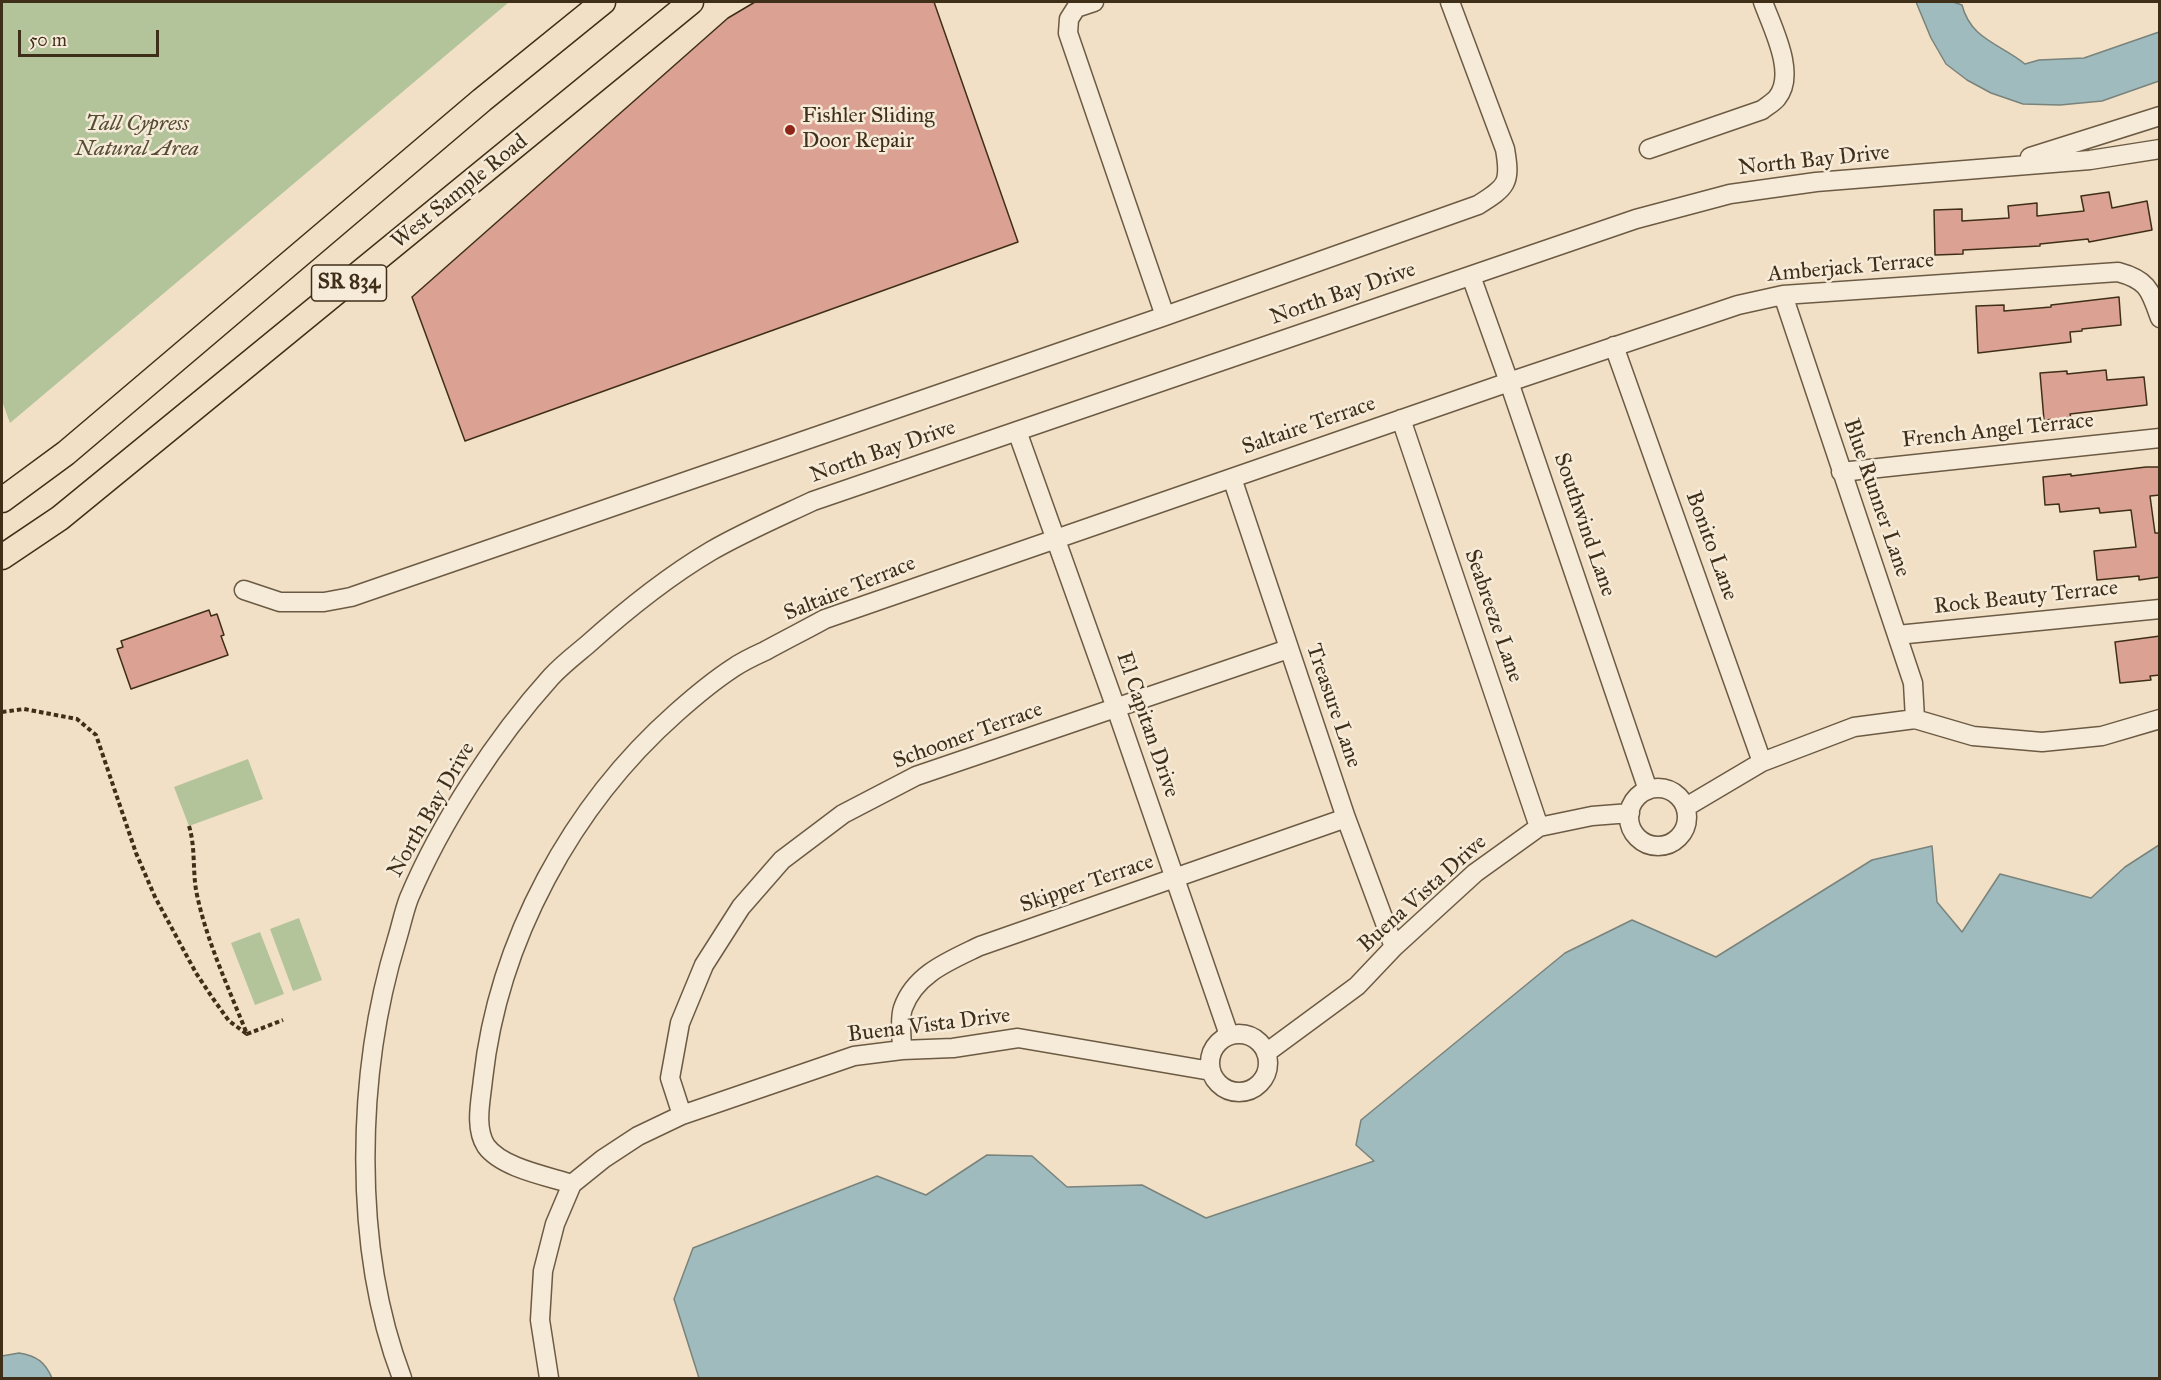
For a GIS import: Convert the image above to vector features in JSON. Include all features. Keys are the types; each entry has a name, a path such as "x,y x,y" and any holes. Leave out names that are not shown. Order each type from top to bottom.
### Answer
{"main road":[{"name":"SR 834","path":"2,500 66,453 482,100 603,2"},
{"name":"West Sample Road","path":"2,557 69,511 691,2"}],"street":[{"path":"1094,2 1076,8 1069,19 1068,33 1165,316"},
{"path":"244,590 280,602 324,602 351,597 1165,316 1478,205 1505,184 1509,172 1505,149 1450,2"},
{"path":"1649,149 1762,110 1778,98 1784,84 1785,63 1763,2"},
{"name":"North Bay Drive","path":"1997,166 2109,134 2160,116"},
{"name":"North Bay Drive","path":"402,1378 393,1354 373,1263 365,1162 371,1056 386,976 409,899 448,820 497,744 552,675 631,605 712,550 813,501 1636,219 1730,194 1816,182 2090,160 2160,149"},
{"name":"Amberjack Terrace","path":"1509,382 1738,304 1783,295 2118,272 2136,276 2150,290 2160,318"},
{"name":"Southwind Lane","path":"1471,276 1648,790"},
{"name":"Blue Runner Lane","path":"1783,295 1913,683 1915,719"},
{"name":"Bonito Lane","path":"1614,346 1762,762"},
{"name":"Saltaire Terrace","path":"572,1184 503,1161 486,1145 479,1122 484,1071 495,1009 518,942 546,879 580,822 622,768 675,714 734,667 825,619 1509,382"},
{"name":"Seabreeze Lane","path":"1401,419 1539,827"},
{"name":"El Capitan Drive","path":"1017,431 1229,1035"},
{"name":"French Angel Terrace","path":"1841,472 2160,438"},
{"name":"Treasure Lane","path":"1232,478 1346,818 1394,947"},
{"name":"Rock Beauty Terrace","path":"1897,635 2160,609"},
{"name":"Schooner Terrace","path":"682,1115 670,1078 680,1023 704,965 741,907 782,860 843,814 916,776 1288,649"},
{"path":"1686,807 1762,762 1854,727 1915,719 1973,736 2042,742 2102,736 2160,719"},
{"path":"1667,789 1675,793 1686,807 1688,817 1686,826 1675,841 1657,846 1647,844 1639,839 1630,823 1630,813 1636,799 1648,790 1667,789"},
{"name":"Buena Vista Drive","path":"1266,1053 1357,986 1394,947 1475,873 1539,827 1592,816 1630,813"},
{"name":"Skipper Terrace","path":"902,1050 902,1010 917,982 942,965 980,946 1346,818"},
{"path":"1229,1035 1247,1035 1255,1039 1266,1053 1268,1062 1263,1079 1248,1090 1239,1092 1221,1086 1211,1071 1211,1054 1215,1046 1229,1035"},
{"name":"Buena Vista Drive","path":"572,1184 603,1159 638,1136 682,1115 855,1056 902,1050 953,1048 1018,1038 1211,1071"},
{"path":"549,1378 540,1320 543,1271 555,1224 572,1184"}],"path":[{"path":"2,712 24,710 66,716 77,719 96,735 136,853 155,897 196,973 214,1000 230,1021 247,1034"},
{"path":"189,826 194,842 197,893 208,934 247,1034"},
{"path":"247,1034 283,1020"}],"green space":[{"name":"Tall Cypress Natural Area","path":"2,2 509,2 10,423 2,401"},
{"path":"248,759 263,799 189,826 174,787"},
{"path":"299,918 322,980 293,991 270,929"},
{"path":"260,932 284,994 255,1005 231,943"}],"water":[{"path":"1916,2 1953,2 1962,5 1966,17 1980,34 2025,64 2039,60 2084,58 2159,32 2159,81 2102,101 2060,105 2023,104 1991,93 1967,80 1946,64 1931,38"},
{"path":"2159,845 2159,1378 699,1378 674,1299 693,1248 877,1176 926,1195 987,1155 1032,1156 1067,1187 1142,1185 1206,1218 1374,1161 1356,1145 1361,1120 1565,953 1632,920 1716,957 1872,860 1932,846 1937,902 1962,932 2000,874 2091,898 2125,867"},
{"path":"19,1353 40,1361 52,1378 2,1378 2,1356"}],"building":[{"name":"Fishler Sliding Door Repair","path":"755,2 934,2 1018,242 465,441 412,297 728,18"},
{"path":"2109,192 2112,208 2147,201 2152,230 2089,242 2088,239 2040,244 2040,246 1963,250 1963,254 1935,255 1934,210 1962,209 1962,221 2009,218 2008,206 2037,203 2037,216 2084,211 2081,196"},
{"path":"2119,297 2121,325 2070,332 2071,342 1978,353 1976,306 2004,305 2004,311"},
{"path":"2106,370 2107,380 2144,377 2147,405 2070,414 2071,418 2044,420 2040,373 2067,371 2067,374"},
{"path":"2160,467 2160,495 2150,496 2155,533 2160,533 2160,577 2139,580 2139,576 2097,580 2094,551 2136,547 2131,510 2100,513 2099,508 2060,512 2059,504 2045,505 2043,477"},
{"path":"209,610 211,616 217,614 224,635 221,636 228,655 131,689 117,649 123,647 121,641"},
{"path":"2160,636 2160,675 2150,676 2151,680 2120,683 2115,642"}],"place":[{"name":"Fishler Sliding Door Repair","path":"790,130"}]}
